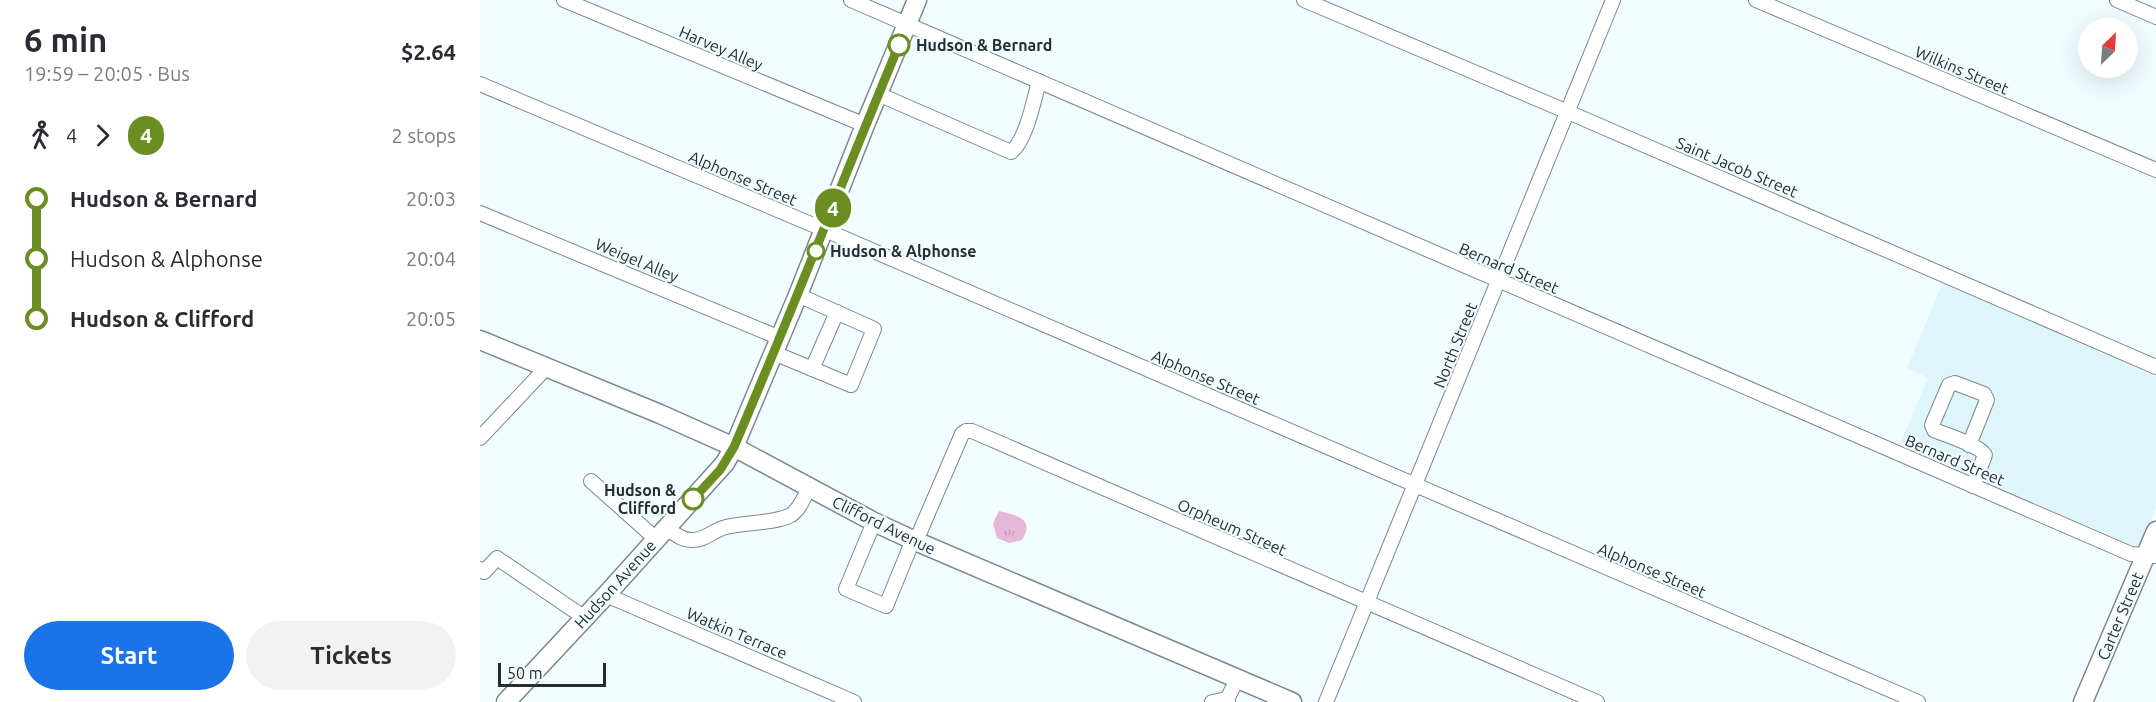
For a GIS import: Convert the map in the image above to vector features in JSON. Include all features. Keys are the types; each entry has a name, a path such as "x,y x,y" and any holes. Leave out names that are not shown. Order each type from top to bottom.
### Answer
{"main road":[{"name":"Hudson Avenue","path":"506,702 720,470 734,447 825,230 917,0"},
{"name":"Clifford Avenue","path":"480,340 734,447 874,522 915,541 1292,702"},
{"name":"Carter Street","path":"2083,702 2151,555 2156,531"}],"street":[{"name":"Harvey Alley","path":"564,0 865,126"},
{"name":"Bernard Street","path":"851,0 2132,554 2151,555"},
{"name":"Saint Jacob Street","path":"1304,0 2156,367"},
{"name":"North Street","path":"1326,702 1614,0"},
{"name":"Wilkins Street","path":"1756,0 2156,170"},
{"path":"2117,0 2156,17"},
{"path":"878,94 1011,152 1017,147 1024,131 1039,81"},
{"name":"Alphonse Street","path":"480,84 825,230 1918,702"},
{"name":"Weigel Alley","path":"480,213 777,346 812,369 851,385 874,329 837,312"},
{"path":"798,295 837,312 812,369"},
{"path":"480,438 546,368"},
{"path":"1969,445 1987,400 1984,394 1955,383 1949,386 1932,425 1934,430 1969,445 1982,450 1985,455 1973,486"},
{"name":"Orpheum Street","path":"915,541 962,434 972,431 1597,702"},
{"path":"591,481 661,534 693,541 704,539 723,528 776,519 793,513 809,488"},
{"path":"874,522 846,589 886,606 915,541"},
{"path":"480,569 484,572 497,558 585,618"},
{"name":"Watkin Terrace","path":"606,595 854,702"},
{"path":"1212,702 1228,701 1238,678"}],"shaded area":[{"path":"1945,282 2105,354 2111,354 2133,363 2137,368 2156,376 2156,508 2141,543 2137,546 1900,444 1928,378 1907,368"}],"green space":[{"path":"999,511 1017,516 1025,522 1026,533 1022,540 1009,543 997,538 993,524"}],"bus line":[{"name":"4","path":"693,499 720,470 734,447 899,45"}],"place":[{"name":"Hudson & Bernard","path":"899,45"},
{"name":"Hudson & Alphonse","path":"816,251"},
{"name":"Hudson & Clifford","path":"693,499"}]}
